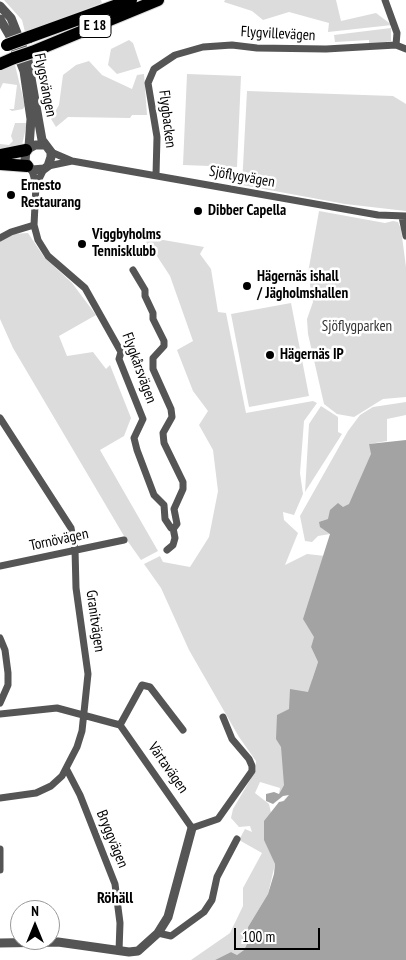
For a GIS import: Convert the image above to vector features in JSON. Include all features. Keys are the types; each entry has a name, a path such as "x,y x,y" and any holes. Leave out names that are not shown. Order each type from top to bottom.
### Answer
{"highway":[{"name":"E 18","path":"2,46 131,0"},
{"name":"E 18","path":"0,64 158,0"},
{"path":"0,155 25,150"},
{"path":"0,164 29,168"}],"street":[{"path":"385,0 397,32 396,46"},
{"name":"Flygsvängen","path":"0,6 11,18 28,61 38,122 48,148"},
{"name":"Flygsvängen","path":"0,19 11,38 24,71 31,122 25,150"},
{"name":"Flygvillevägen","path":"154,69 175,55 203,47 232,45 257,48 333,49 396,46 406,49"},
{"name":"Flygbacken","path":"154,69 148,83 157,137 156,175"},
{"path":"48,148 51,157 46,168 29,168 25,161 25,150 48,148"},
{"name":"Sjöflygvägen","path":"48,148 72,161 251,193 404,217"},
{"name":"Sjöflygvägen","path":"46,168 72,161"},
{"name":"Flygkårsvägen","path":"29,168 36,185 34,225 48,256 85,288 121,352 119,359 143,419 134,438 137,450 154,495 164,505 165,519 173,528 177,524 174,509 182,494 183,482 164,443 163,433 172,417 171,409 153,369 153,358 164,346 164,341 153,320 153,313 145,296 145,290 133,270"},
{"name":"Flygkårsvägen","path":"36,185 46,168"},
{"path":"404,217 406,236"},
{"path":"0,238 11,232 34,225"},
{"name":"Granitvägen","path":"0,418 71,528 75,550 76,588 88,674 85,714 77,748 67,770 57,782 44,790 0,798"},
{"path":"167,550 175,538 173,528"},
{"name":"Tornövägen","path":"0,566 124,540"},
{"path":"0,638 5,650 8,673 8,685 0,703"},
{"path":"0,714 57,708 85,714 120,725 142,685 150,687 183,730"},
{"path":"0,943 58,942 138,952 158,933 172,905 192,828 218,819 252,771 249,759 232,738 223,718"},
{"name":"Värtavägen","path":"120,725 192,828"},
{"name":"Bryggvägen","path":"67,770 76,787 115,884 120,923 118,951"},
{"path":"158,933 171,936 204,912 212,900 217,877 237,839"},
{"path":"0,850 0,870"}],"green space":[{"path":"4,0 101,0 102,3 25,32 22,20"},
{"path":"225,0 336,0 341,21 376,13 392,25 328,32 329,23 289,12 263,20 252,11 224,2"},
{"path":"391,28 391,41 369,45 369,40 335,42 334,35"},
{"path":"129,40 133,43 141,67 117,74 108,65 111,49"},
{"path":"89,61 102,75 132,89 137,75 144,74 147,115 132,115 130,118 68,117 56,127 51,119 59,105 63,75 76,65"},
{"path":"15,65 25,106 23,109 12,111 9,109 14,109 17,85 3,83 0,89 0,71"},
{"path":"187,74 241,76 237,167 183,165"},
{"path":"247,91 393,96 406,104 406,211 345,204 242,185"},
{"path":"15,123 27,123 22,145 0,152 0,144 9,145 13,141 11,136"},
{"name":"Sjöflygparken","path":"319,211 385,223 398,222 401,229 406,267 406,397 383,399 354,417 337,414 324,404 308,334 307,319 313,302 308,273"},
{"path":"28,233 44,257 72,283 96,315 59,336 67,356 93,352 106,369 110,365 131,418 124,436 100,450 158,551 141,560 124,536 13,348 0,319 0,242 12,234"},
{"path":"146,237 204,247 200,254 211,269 218,312 226,313 246,413 313,401 317,403 304,421 300,473 303,494 294,515 283,512 284,520 298,533 285,565 307,554 325,556 339,564 311,647 318,662 312,680 311,737 279,794 280,788 260,782 255,793 269,804 271,813 291,793 266,843 275,864 268,894 248,927 249,940 244,950 237,955 231,952 215,960 191,960 230,933 243,906 243,888 262,853 239,840 245,829 252,832 250,826 239,827 231,818 233,809 256,770 256,761 239,737 189,650 161,588 144,564 160,556 163,562 190,567 209,537 218,491 213,450 199,425 208,411 193,391 177,350 193,341 170,276 155,253 147,247"},
{"name":"Hägernäs IP","path":"291,303 309,396 249,407 231,314"},
{"path":"406,402 406,415 387,419 387,441 369,444 376,468 330,534 318,536 312,542 305,541 300,516 348,431 360,415 373,407"},
{"path":"321,406 338,417 338,432 342,434 305,492 309,424"}],"shaded area":[{"path":"406,440 406,960 215,960 231,952 237,955 244,950 249,940 248,927 268,894 274,874 275,864 264,840 264,821 279,802 284,801 289,795 283,796 273,804 266,801 266,794 274,792 279,794 284,785 281,747 276,739 277,715 289,709 290,689 308,692 318,662 311,647 314,637 303,619 330,534 320,527 319,522 328,519 330,510 338,503 343,507 349,504 371,454 369,444"}],"place":[{"name":"Ernesto Restaurang","path":"11,195"},
{"name":"Dibber Capella","path":"198,211"},
{"name":"Viggbyholms Tennisklubb","path":"82,244"},
{"name":"Hägernäs ishall / Jägholmshallen","path":"247,286"},
{"name":"Hägernäs IP","path":"270,355"}],"district":[{"name":"Röhäll","path":"115,898"}]}
